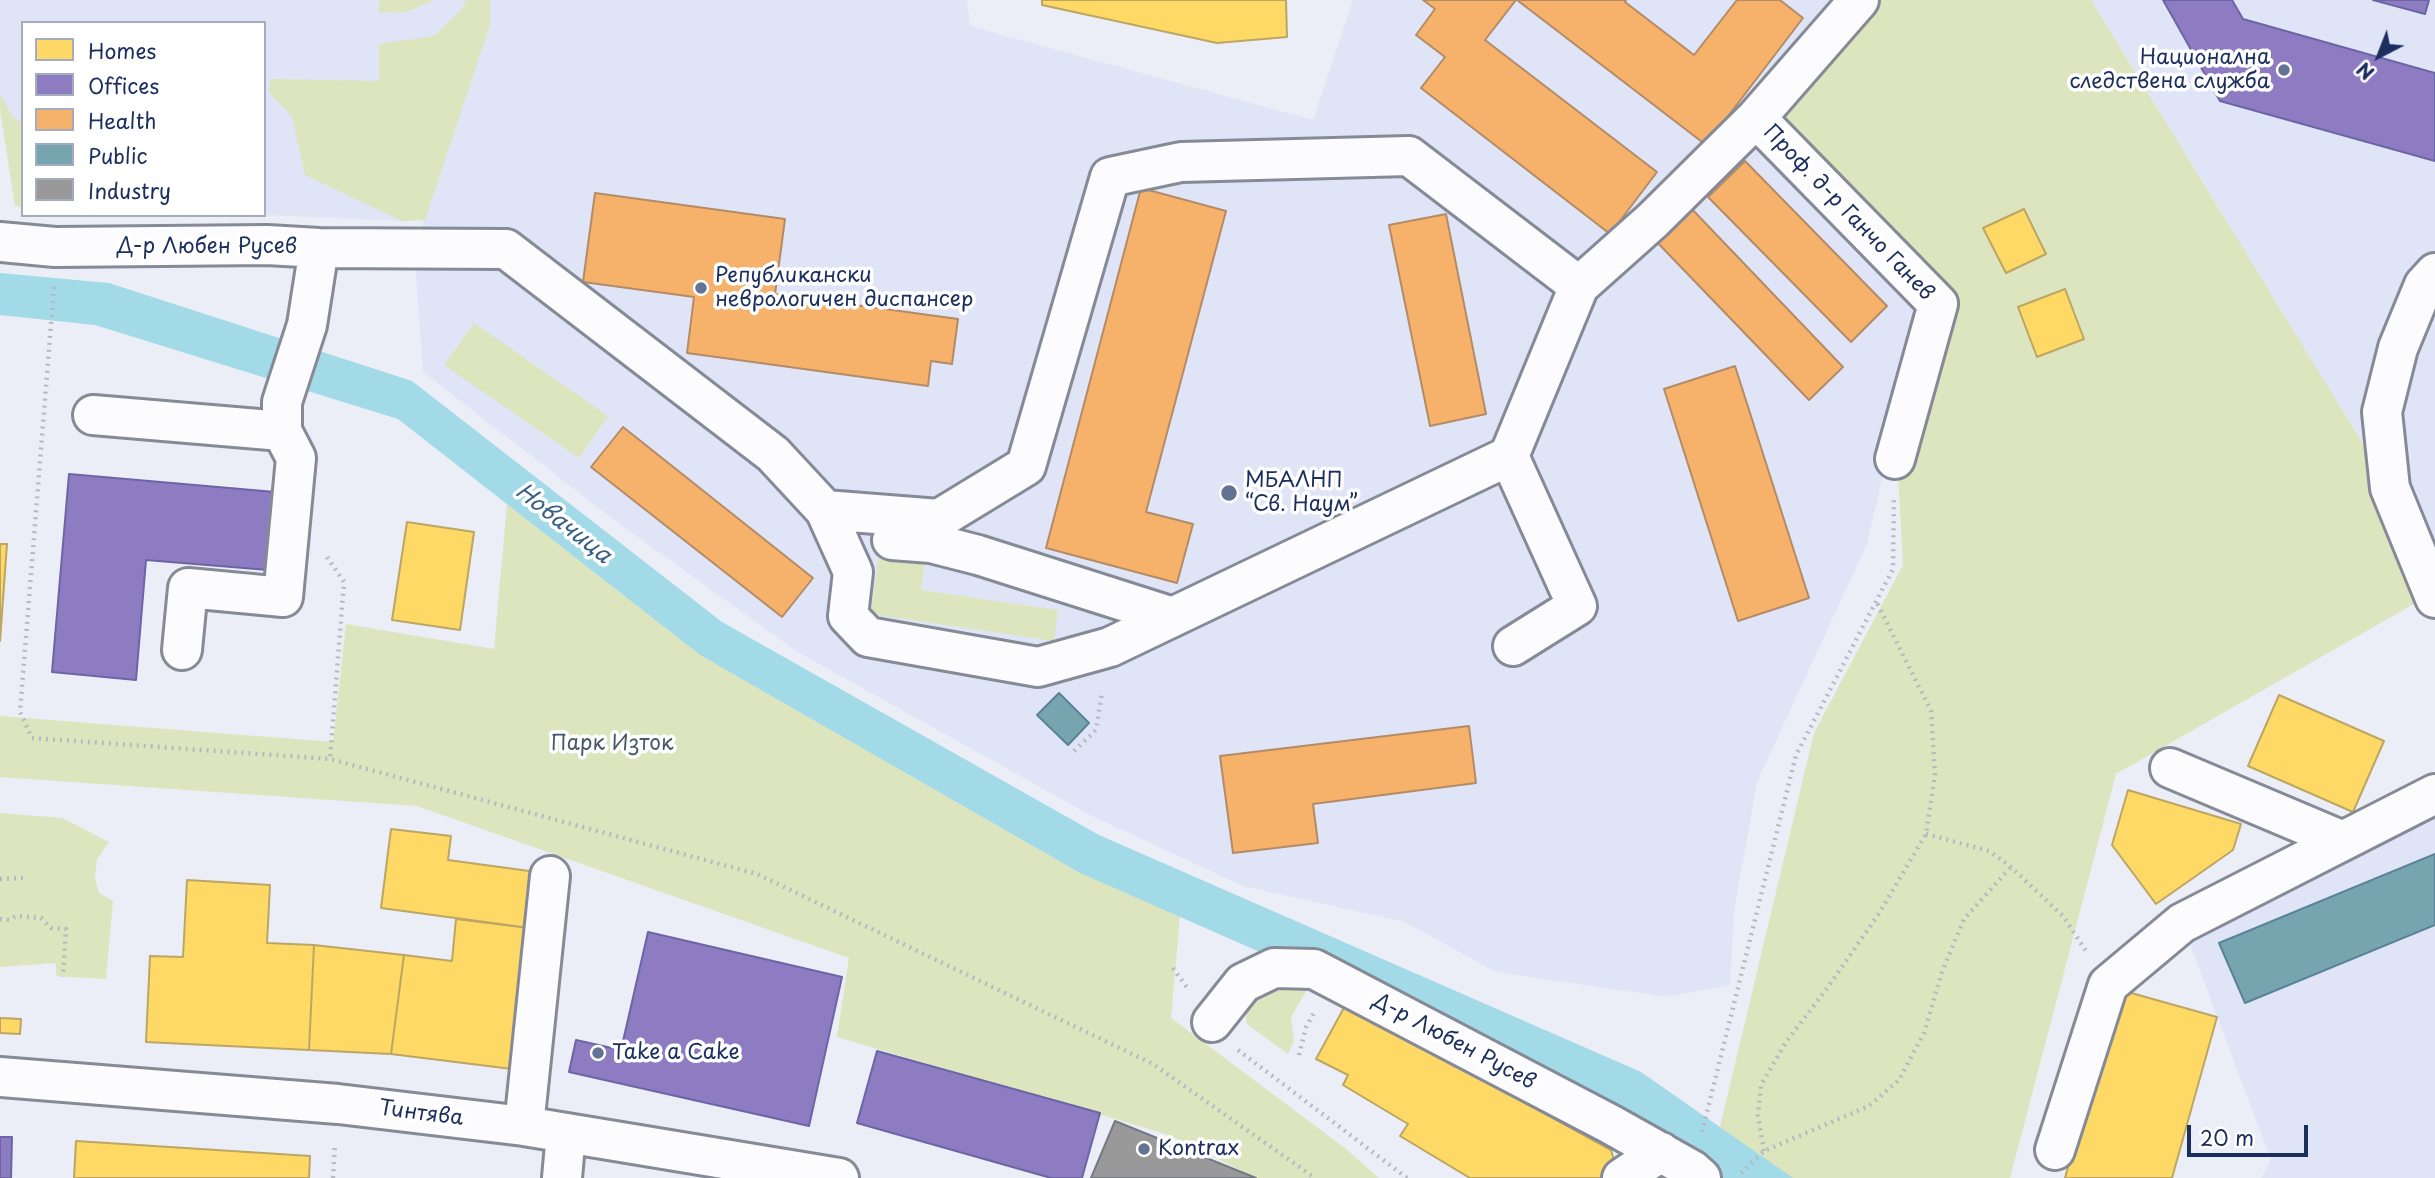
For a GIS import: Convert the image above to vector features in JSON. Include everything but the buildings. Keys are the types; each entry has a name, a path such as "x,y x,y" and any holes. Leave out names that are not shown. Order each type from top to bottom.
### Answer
{"street":[{"name":"Проф. д-р Ганчо Ганев","path":"1858,0 1756,118 1938,304 1895,459"},
{"path":"831,523 853,572 848,616 868,637 1038,667 1110,647 1509,456 1579,286 1653,220 1756,118"},
{"path":"831,523 939,519 1026,466 1110,177 1181,162 1409,156 1579,286"},
{"name":"Д-р Любен Русев","path":"0,242 55,247 267,245 319,248 506,249 772,454 831,523"},
{"path":"182,650 188,588 282,597 296,458 282,417 307,325 319,248"},
{"path":"2435,274 2424,285 2398,348 2382,412 2390,488 2435,597"},
{"path":"93,415 282,417"},
{"path":"1509,456 1577,607 1513,646"},
{"path":"831,523 978,555 1173,617"},
{"path":"2171,768 2343,841"},
{"path":"2056,1150 2108,985 2182,923 2435,794"},
{"path":"524,1126 550,876"},
{"name":"Д-р Любен Русев","path":"1212,1022 1242,983 1274,968 1314,969 1685,1167"},
{"name":"Тинтява","path":"0,1077 338,1104 524,1126 839,1178"},
{"path":"562,1178 566,1133"},
{"path":"1622,1178 1685,1167"}],"path":[{"path":"54,286 20,712 33,738 330,759 758,874 1153,1064 1315,1178"},
{"path":"1685,1167 1747,958 1796,755 1893,569 1895,459"},
{"path":"292,508 344,582 330,759"},
{"path":"1764,1151 1758,1116 1761,1085 1786,1042 1878,915 1926,835 1935,775 1931,711 1876,601"},
{"path":"1074,751 1096,730 1110,647"},
{"path":"1926,835 1989,851 2011,867 2063,916 2108,985"},
{"path":"1735,1178 1764,1151 1869,1106 1899,1080 1924,1032 1942,972 1964,919 2011,867"},
{"path":"0,879 23,878"},
{"path":"0,919 9,920 16,916 41,918 51,928 66,929 63,977"},
{"path":"1212,1022 1239,1052 1407,1178"}],"shaded area":[{"name":"MБАЛНП “Св. Наум”","path":"0,0 967,0 970,26 1313,120 1353,0 1850,0 1930,309 1885,466 1867,544 1757,782 1734,912 1730,985 1667,997 1496,972 1405,922 1243,886 1090,815 796,651 613,519 423,372 414,248 424,220 266,215 266,21 21,21 21,207 15,206 0,109"},
{"path":"2091,0 2435,0 2435,598 2390,488"},
{"path":"2435,794 2435,1178 2261,1178 2271,1160 2182,923"}],"green space":[{"path":"379,0 435,0 406,12 379,13"},
{"path":"466,0 490,0 490,25 425,220 402,221 305,175 292,117 269,92 270,79 379,81 379,44 434,36 462,9"},
{"path":"1879,0 2091,0 2390,488 2433,593 2116,774 2010,1178 1740,1178 1714,1152 1814,733 1903,565 1898,473 1948,303 1774,121"},
{"path":"0,94 13,117 21,122 21,207 15,206"},
{"path":"474,323 608,416 579,458 444,365"},
{"name":"Парк Изток","path":"507,504 700,655 1080,873 1180,915 1171,1018 1346,1149 1379,1178 1256,1178 1169,1135 837,1037 849,958 417,806 0,777 0,716 333,742 346,624 494,649"},
{"path":"881,539 927,546 921,590 1058,610 1054,641 871,614"},
{"path":"0,813 62,818 109,842 97,859 95,879 99,893 113,901 106,979 56,976 56,963 0,967"},
{"path":"1296,982 1308,988 1291,1017 1294,1041 1288,1054 1247,1024 1243,1001 1255,990"}],"water":[{"name":"Новачица","path":"0,273 109,283 412,381 722,622 1099,835 1641,1072 1793,1178 1718,1178 1622,1111 1080,873 700,655 398,419 95,325 0,315"}],"place":[{"name":"Национална следствена служба","path":"2284,70"},
{"name":"Републикански неврологичен диспансер","path":"701,288"},
{"name":"MБАЛНП “Св. Наум”","path":"1229,493"},
{"name":"Take a Cake","path":"598,1053"},
{"name":"Kontrax","path":"1144,1149"}]}
